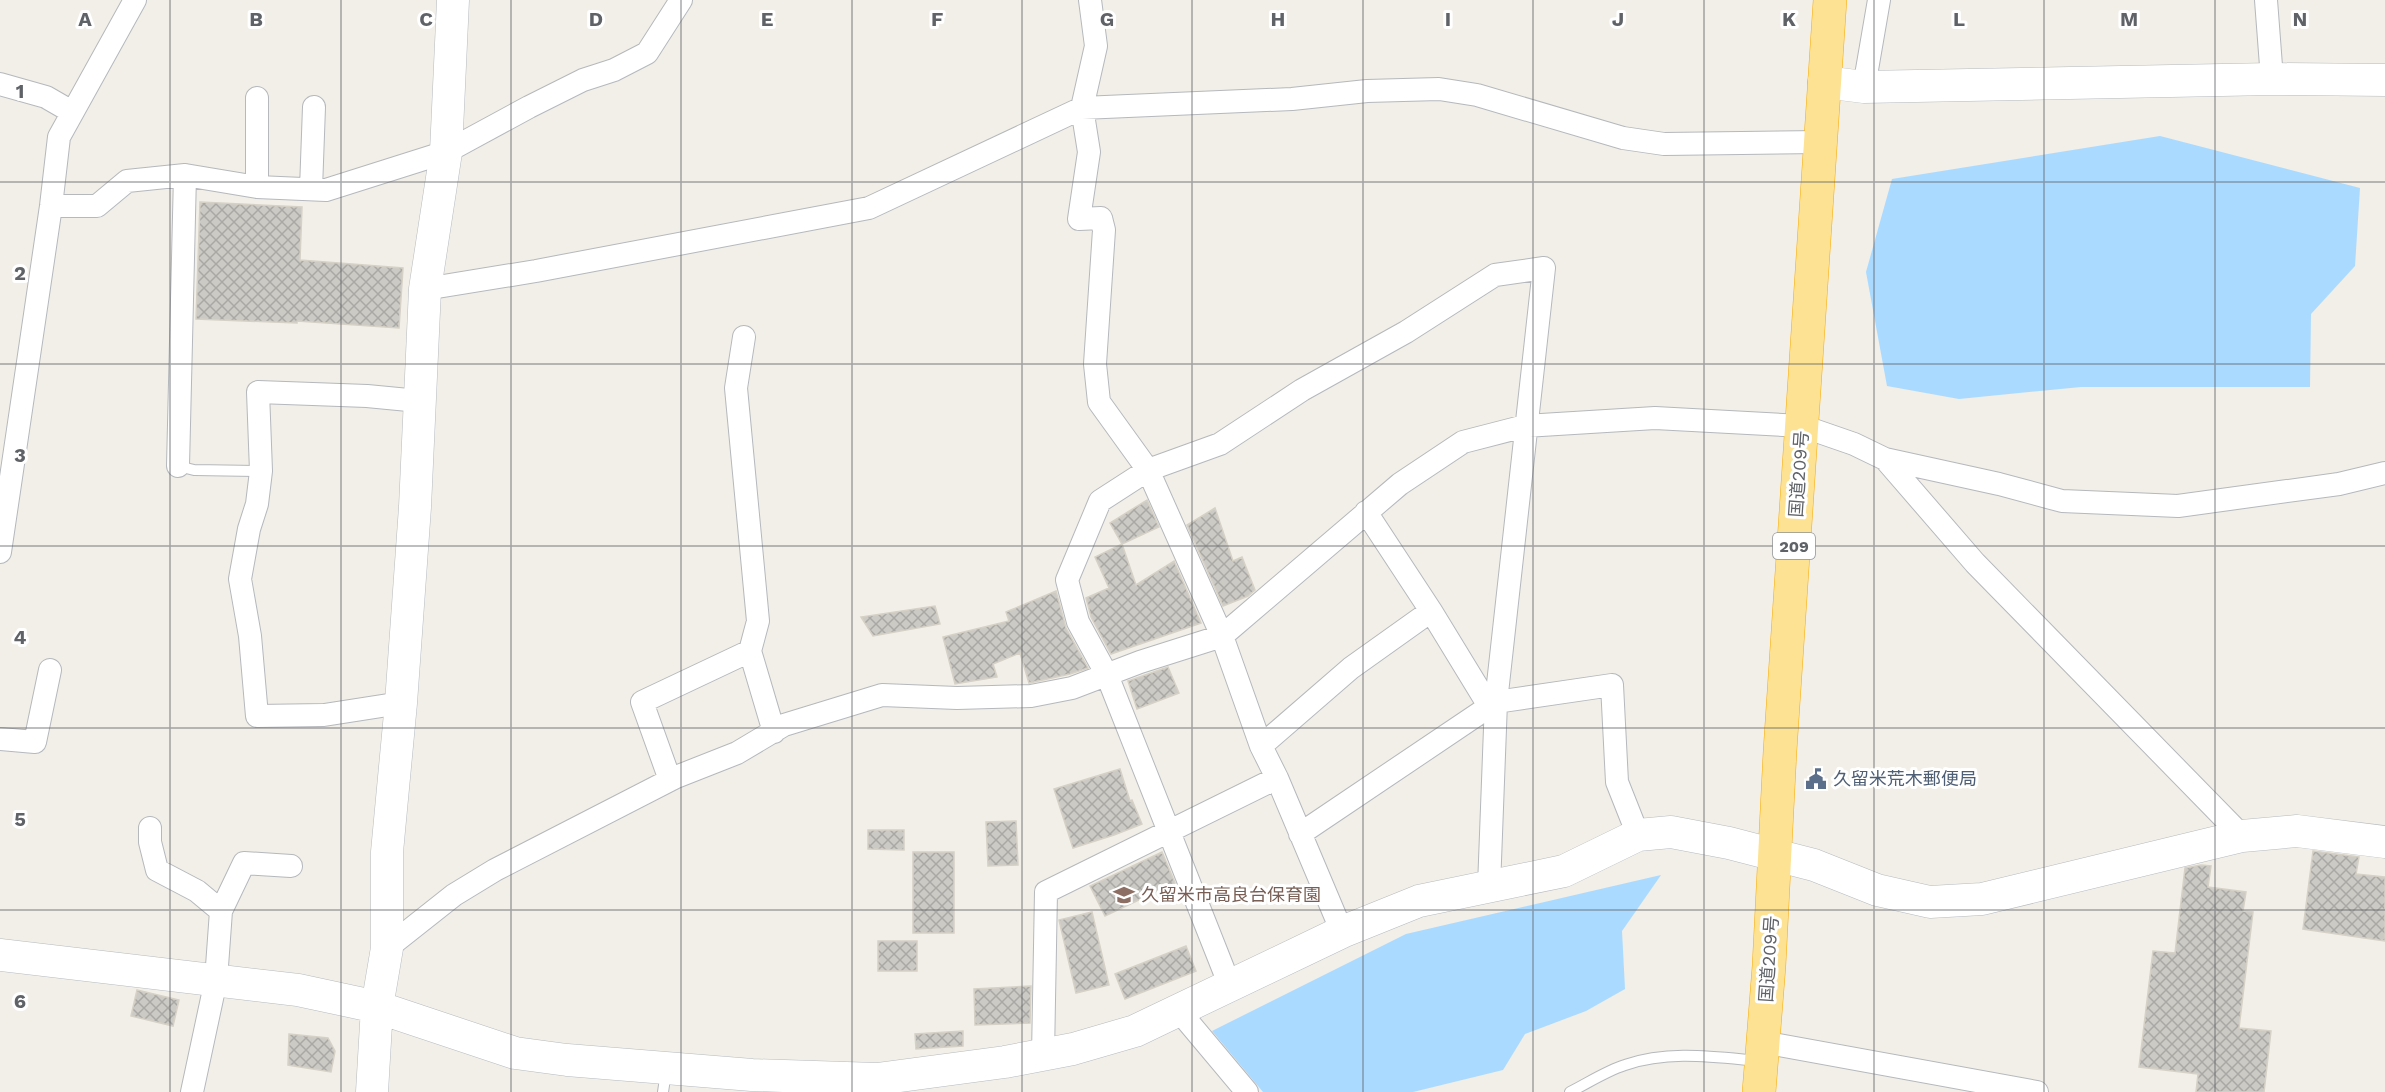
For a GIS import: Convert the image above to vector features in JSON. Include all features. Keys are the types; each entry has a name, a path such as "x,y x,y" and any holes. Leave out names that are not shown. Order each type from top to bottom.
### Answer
{"highway":[{"name":"国道209号","path":"1761,1065 1830,0"}],"street":[{"path":"0,552 59,137 135,0"},
{"path":"372,1092 377,1007 387,948 387,852 401,703 415,507 425,289 446,152 453,0"},
{"path":"51,206 97,206 126,181 185,175 257,187 326,190 446,152 582,80 614,70 647,53 681,0"},
{"path":"1090,0 1096,46 1082,108 1089,152 1079,219 1101,218 1104,230 1095,364 1099,402 1149,470 1222,636 1261,746 1277,778 1342,932"},
{"path":"1864,87 1879,0"},
{"path":"2266,0 2272,79"},
{"path":"1824,82 1864,87 2272,79 2385,80"},
{"path":"0,84 46,97 72,112"},
{"path":"425,289 536,271 869,208 1082,108 1270,100 1367,91 1439,89 1477,95 1613,135 1664,144 1820,142"},
{"path":"257,98 257,187"},
{"path":"311,189 314,107"},
{"path":"178,466 185,175"},
{"path":"1230,986 1107,675 1078,622 1067,580 1100,501 1149,470 1220,444 1302,390 1406,332 1495,275 1544,268 1492,704 1489,887"},
{"path":"744,337 736,388 758,621 750,651 774,732"},
{"path":"401,703 324,715 256,717 249,636 240,579 249,529 257,504 261,471 258,392 367,396 419,401"},
{"path":"387,948 454,895 495,870 549,840 670,780 737,753 784,724 882,695 957,698 1031,696 1072,688 1222,636 1400,484 1463,442 1525,426 1655,418 1802,426 1854,444 1886,459 1999,484 2062,501 2178,506 2339,484 2385,473"},
{"path":"1886,459 1975,563 2242,836"},
{"path":"1366,512 1492,704"},
{"path":"1261,746 1351,668 1431,611"},
{"path":"670,780 642,702 750,651"},
{"path":"0,739 35,742 50,670"},
{"path":"1300,834 1492,704 1612,685 1617,782 1638,834"},
{"path":"1042,1055 1046,892 1277,778"},
{"path":"150,828 150,842 157,870 197,891 221,911"},
{"path":"0,955 298,990 377,1007 515,1053 567,1060 665,1080 752,1076 877,1085 1073,1049 1135,1031 1342,932 1419,901 1564,871 1638,834 1671,832 1729,843 1814,866 1877,890 1930,902 1982,899 2242,836 2297,831 2385,842"},
{"path":"192,1092 216,980 221,911 244,863 291,866"},
{"path":"1179,1011 1247,1092"},
{"path":"1761,1065 2037,1092"}],"lane":[{"path":"178,466 194,470 261,471"},
{"path":"1570,1092 1622,1065 1673,1054 1761,1065"}],"water":[{"path":"2160,136 2360,188 2355,266 2311,314 2310,387 2081,387 1959,399 1887,386 1866,272 1892,179"},
{"path":"1661,875 1622,931 1625,989 1586,1011 1525,1034 1503,1070 1413,1092 1263,1092 1212,1031 1406,934"}],"building":[{"path":"200,202 302,207 300,260 403,268 399,328 297,321 297,323 196,319"},
{"path":"1147,500 1159,527 1122,544 1110,523"},
{"path":"1215,508 1233,561 1242,557 1255,590 1248,596 1223,606 1187,525"},
{"path":"1122,544 1136,585 1174,561 1201,623 1111,654 1091,617 1086,598 1109,588 1095,557"},
{"path":"1056,591 1066,628 1088,668 1029,683 1020,653 993,664 997,677 955,684 943,637 1009,621 1006,612"},
{"path":"935,606 940,624 873,636 861,617"},
{"path":"1168,667 1179,693 1137,709 1128,681"},
{"path":"1120,769 1130,801 1132,800 1142,824 1073,848 1054,789"},
{"path":"1016,821 1018,865 988,866 986,822"},
{"path":"868,830 904,830 904,850 868,849"},
{"path":"2313,851 2359,857 2356,874 2385,877 2385,941 2303,929"},
{"path":"913,852 954,852 954,933 913,933"},
{"path":"1162,852 1175,883 1105,916 1090,886"},
{"path":"2211,866 2208,887 2246,892 2243,911 2253,912 2239,1028 2271,1031 2264,1092 2196,1092 2198,1074 2139,1067 2153,951 2175,953 2185,868"},
{"path":"1092,912 1109,985 1076,993 1059,920"},
{"path":"878,941 917,941 917,971 878,971"},
{"path":"1186,946 1196,971 1125,999 1115,974"},
{"path":"1031,986 1030,1023 975,1025 974,989"},
{"path":"137,990 179,1000 173,1026 131,1016"},
{"path":"963,1031 963,1046 916,1049 915,1034"},
{"path":"289,1034 328,1038 335,1051 331,1072 288,1065"}],"place":[{"name":"久留米荒木郵便局","path":"1816,779"},
{"name":"久留米市高良台保育園","path":"1124,895"}]}
